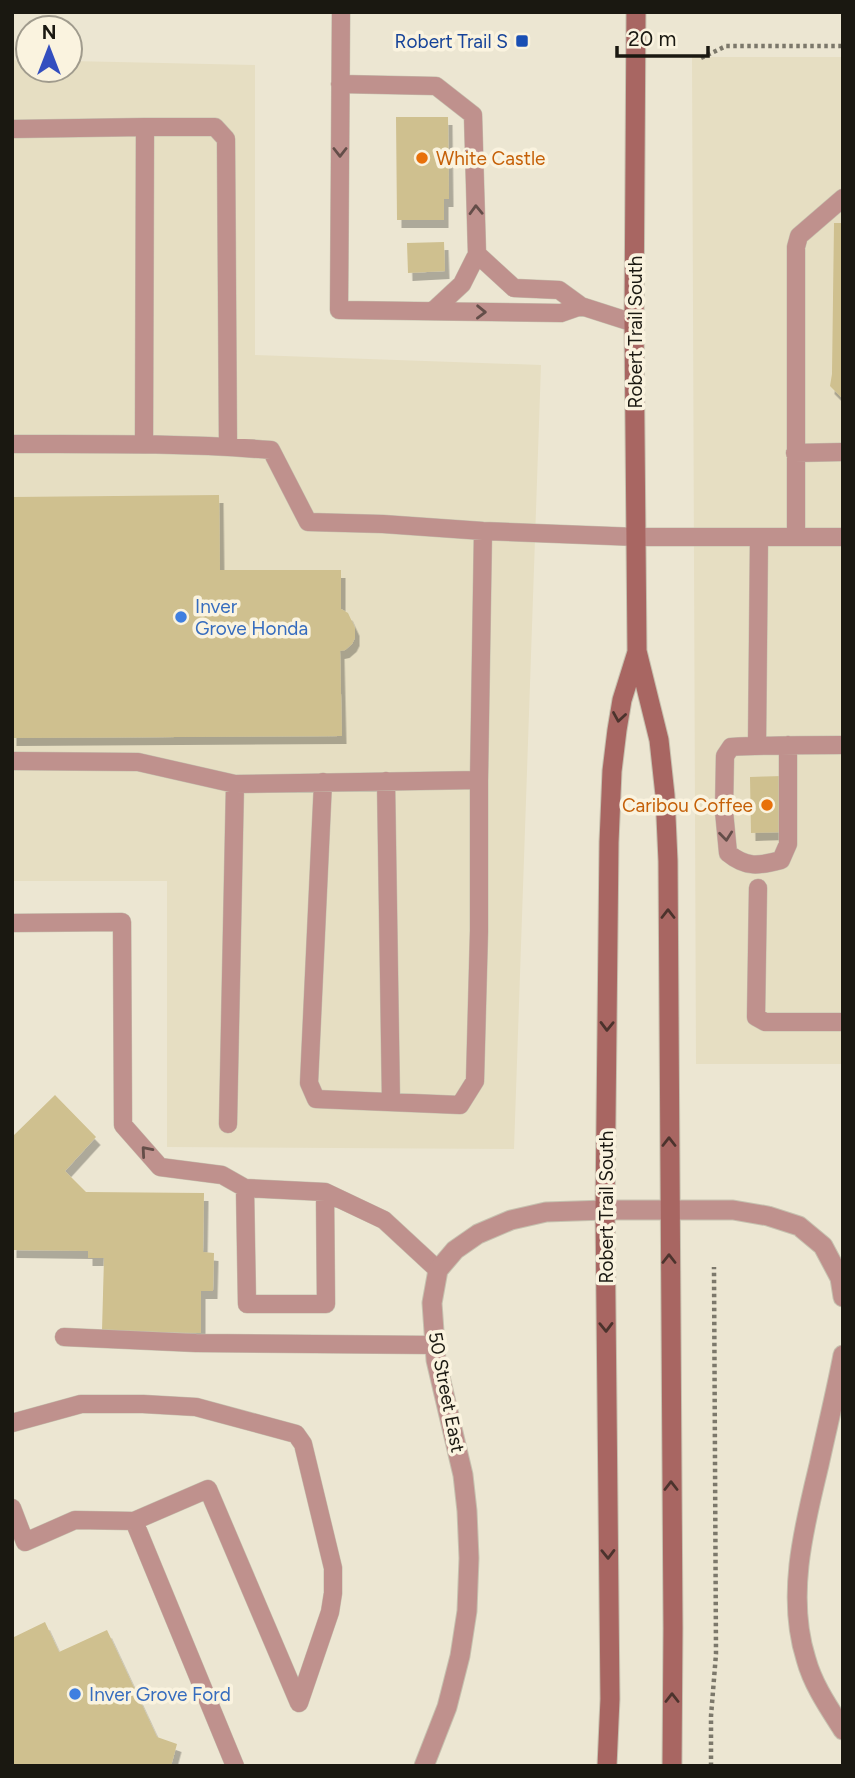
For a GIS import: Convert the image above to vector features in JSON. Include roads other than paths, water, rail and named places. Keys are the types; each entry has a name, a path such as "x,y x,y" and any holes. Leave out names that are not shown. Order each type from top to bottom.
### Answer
{"main road":[{"name":"Robert Trail South","path":"636,12 634,323 637,651 659,740 668,861 672,1766"},
{"name":"Robert Trail South","path":"607,1766 610,1699 605,1209 609,842 612,771 622,700 637,651"}],"street":[{"path":"438,1270 455,1250 478,1234 510,1220 547,1212 605,1209 733,1210 768,1216 799,1226 823,1246 840,1278 843,1297"},
{"name":"50 Street East","path":"424,1766 447,1707 460,1656 467,1611 469,1558 463,1475 436,1360 432,1303 438,1270"},
{"path":"843,1355 839,1395 808,1509 797,1592 798,1625 806,1660 822,1697 843,1730"}],"lane":[{"path":"341,12 338,310 561,313 581,306"},
{"path":"340,84 436,86 473,115 477,254 462,284 433,312"},
{"path":"144,444 145,127"},
{"path":"12,129 215,127 226,139 228,446"},
{"path":"796,537 796,247 799,236 843,198"},
{"path":"477,254 514,288 559,290 581,306 634,323"},
{"path":"12,443 228,446 271,450 308,522 637,537 843,537"},
{"path":"795,453 843,452"},
{"path":"323,782 309,1083 316,1099 460,1105 475,1081 483,531"},
{"path":"757,745 759,537"},
{"path":"788,745 788,844 781,860 762,865 739,862 728,853 724,811 725,756 731,747 757,745 788,745 843,745"},
{"path":"12,761 138,762 234,784 479,780"},
{"path":"386,781 391,1102"},
{"path":"228,1124 234,784"},
{"path":"758,888 756,1017 765,1022 843,1022"},
{"path":"12,923 122,922 123,1125 160,1167 222,1175 245,1188 325,1192 384,1220 438,1270"},
{"path":"245,1188 247,1304 326,1304 325,1192"},
{"path":"64,1337 196,1343 435,1345"},
{"path":"12,1423 81,1404 143,1404 196,1407 296,1434 303,1444 333,1568 330,1612 299,1703 208,1489 134,1521 75,1520 25,1542 12,1508"},
{"path":"134,1521 235,1766"}],"place":[{"name":"Robert Trail S","path":"522,41"},
{"name":"White Castle","path":"422,158"},
{"name":"Inver Grove Honda","path":"181,617"},
{"name":"Caribou Coffee","path":"767,805"},
{"name":"Inver Grove Ford","path":"75,1694"}]}
